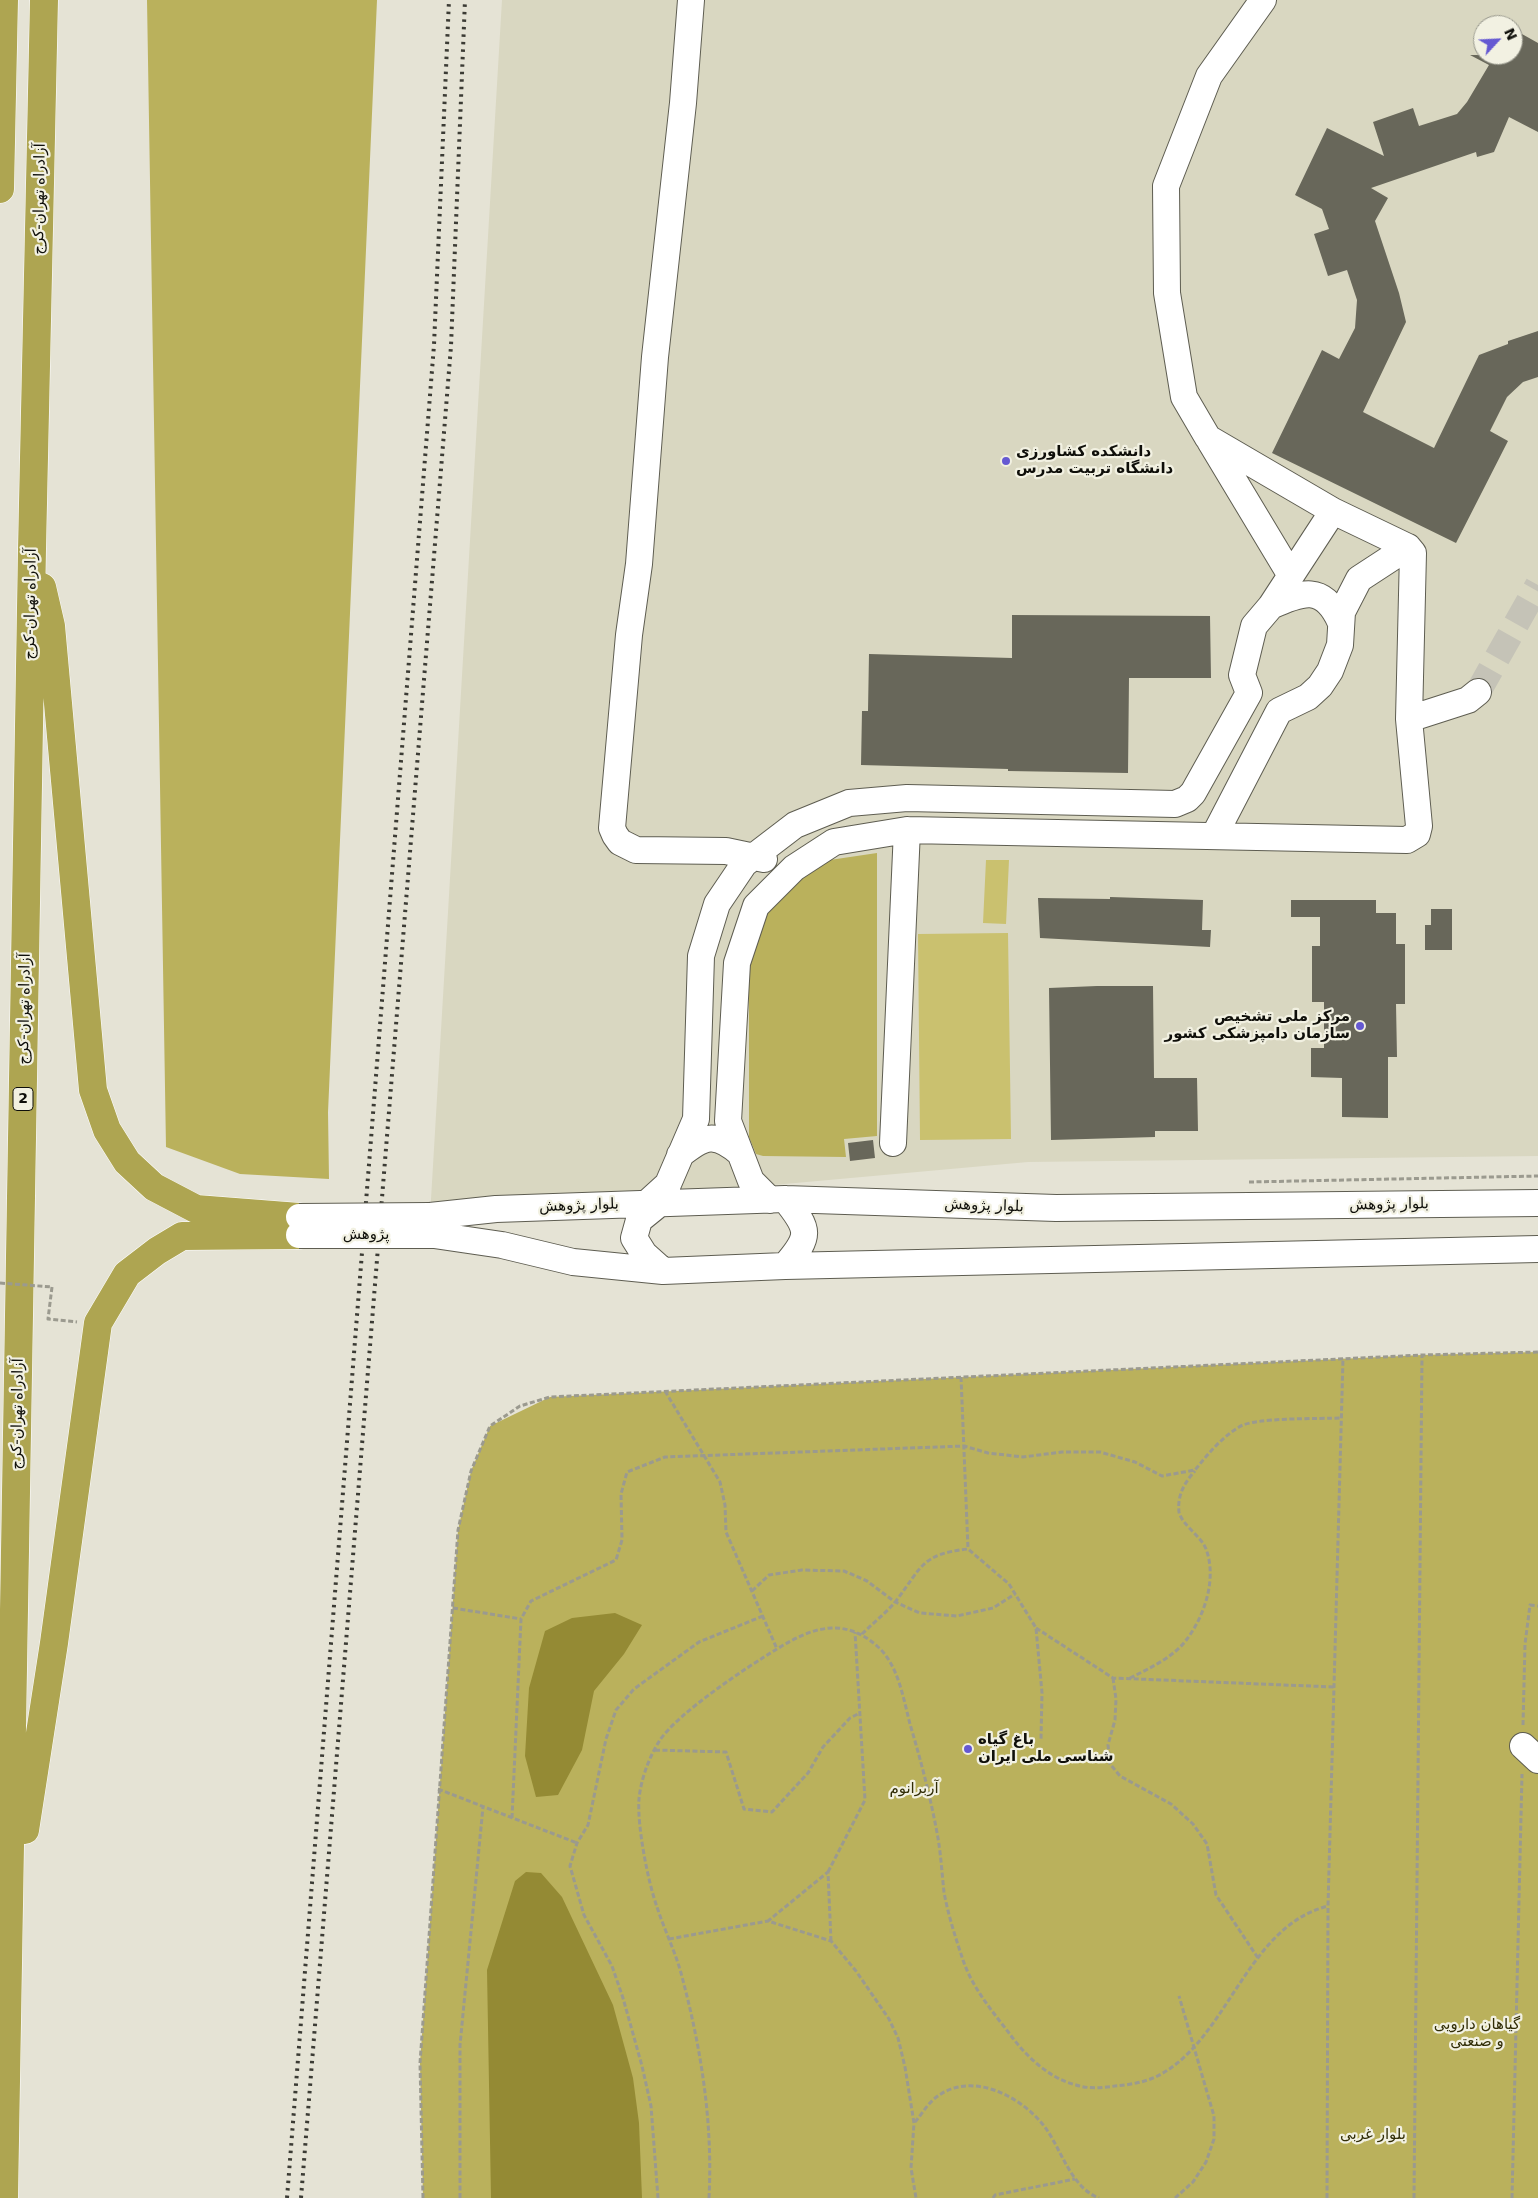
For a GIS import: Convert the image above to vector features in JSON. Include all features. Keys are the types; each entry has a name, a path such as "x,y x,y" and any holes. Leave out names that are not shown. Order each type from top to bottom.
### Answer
{"highway":[{"path":"0,189 4,0"},
{"name":"آزادراه تهران-کرج","path":"4,2198 32,548 44,0"},
{"path":"32,548 51,626 93,1090 107,1130 127,1162 154,1187 196,1209 299,1226"},
{"path":"9,1928 54,1644 98,1324 127,1274 157,1251 182,1236 299,1226"}],"street":[{"path":"691,0 683,103 655,357 639,564 628,635 612,828 620,842 636,850 726,851 755,856 766,860 772,865 776,874 777,885"},
{"path":"1263,0 1210,76 1166,186 1167,293 1184,397 1290,574"},
{"path":"785,1266 802,1246 805,1232 801,1218 751,1181 728,1122 737,963 756,906 798,866 834,842 907,830 1407,840 1417,834 1419,826 1409,719 1413,553 1408,547 1333,511 1208,438"},
{"path":"663,1271 644,1254 634,1238 639,1220 668,1184 696,1119 701,956 717,904 744,864 794,825 849,803 907,798 1175,804 1187,800 1194,793 1249,694 1242,674 1245,652 1254,626 1271,606 1290,574 1333,511"},
{"path":"1214,836 1279,711 1308,697 1320,686 1330,671 1340,645 1342,612 1359,579 1408,547"},
{"path":"1271,606 1297,594 1314,594 1332,604 1340,621"},
{"path":"1409,719 1468,700 1478,692"},
{"path":"893,1143 907,830"},
{"path":"780,836 782,853 789,863 798,866"},
{"path":"680,1155 701,1139 715,1137 727,1142 740,1154"},
{"name":"بلوار پژوهش","path":"432,1226 496,1209 777,1200 1056,1208 1538,1203"},
{"name":"پژوهش","path":"299,1226 432,1226"},
{"path":"432,1226 573,1262 663,1271 785,1266 1538,1249"}],"path":[{"path":"1242,1182 1538,1176"},
{"path":"0,1283 52,1287 48,1319 98,1324"},
{"path":"423,2198 420,2062 438,1789 460,1520 471,1471 490,1426 520,1406 550,1397 1343,1358 1538,1352"},
{"path":"1414,2198 1422,1355"},
{"path":"1327,2198 1328,1906 1343,1358"},
{"path":"961,1377 968,1549"},
{"path":"665,1392 720,1482 725,1505 726,1532 777,1649"},
{"path":"1128,1679 1170,1655 1186,1640 1201,1615 1208,1591 1210,1567 1205,1548 1180,1514 1179,1498 1185,1483 1195,1470 1214,1447 1240,1426 1278,1420 1342,1418"},
{"path":"512,1818 521,1619 531,1601 616,1560 622,1540 621,1494 627,1472 665,1457 964,1446 988,1453 1023,1457 1062,1452 1100,1452 1135,1462 1162,1476 1195,1470"},
{"path":"862,1634 895,1602 919,1567 943,1551 968,1549 1009,1584 1036,1628 1113,1678 1334,1687"},
{"path":"752,1591 769,1575 802,1570 844,1571 867,1581 895,1602 920,1613 957,1616 993,1608 1015,1594"},
{"path":"1512,2198 1530,1753 1525,1644 1530,1605 1538,1606"},
{"path":"453,1608 521,1619"},
{"path":"658,2198 650,2098 623,1998 612,1966 584,1916 570,1866 577,1842 588,1825 606,1738 616,1710 634,1689 699,1642 763,1616"},
{"path":"709,2198 711,2154 704,2080 681,1970 655,1902 644,1847 639,1801 645,1770 661,1738 682,1718 754,1663 815,1630 836,1626 862,1634 880,1648 896,1674 922,1764 941,1857 945,1895 965,1966 983,1999 1021,2049 1045,2070 1075,2085 1100,2088 1129,2085 1154,2078 1194,2048 1258,1958 1295,1919 1328,1906"},
{"path":"1036,1628 1042,1693 1041,1739"},
{"path":"768,1921 828,1872 865,1800 855,1632"},
{"path":"1113,1678 1116,1713 1108,1745 1110,1764 1120,1776 1171,1804 1193,1824 1207,1844 1216,1895 1258,1958"},
{"path":"655,1750 726,1752 744,1809 772,1812 808,1773 823,1747 850,1718 860,1713"},
{"path":"438,1789 577,1842"},
{"path":"460,2198 460,2045 483,1807"},
{"path":"828,1872 831,1941"},
{"path":"669,1939 768,1921 831,1941 856,1972 889,2019 898,2038 905,2067 914,2123 910,2168 916,2198"},
{"path":"1175,2198 1197,2175 1206,2162 1214,2139 1214,2116 1179,1996"},
{"path":"914,2123 934,2098 954,2088 986,2087 1008,2094 1030,2112 1046,2129 1075,2179 1092,2195 1100,2198"},
{"path":"993,2198 995,2195 1010,2191 1075,2179"}],"shaded area":[{"name":"دانشکده کشاورزی دانشگاه تربیت مدرس","path":"502,0 1538,0 1538,1156 1028,1162 430,1216"},
{"path":"986,860 1009,860 1006,924 983,923"},
{"path":"1008,933 1011,1139 920,1140 918,934"},
{"path":"615,1613 642,1625 624,1654 594,1691 582,1750 558,1795 536,1797 525,1756 529,1688 545,1631 572,1618"},
{"path":"526,1872 541,1873 562,1897 613,2005 633,2078 639,2123 642,2198 491,2198 487,1970 515,1881"}],"green space":[{"path":"147,0 377,0 328,1112 329,1179 240,1174 166,1147"},
{"path":"877,853 877,1136 844,1139 846,1157 763,1156 756,1154 749,1137 749,955 759,920 778,895 823,861"},
{"name":"آربرانوم","path":"1538,1352 1538,2198 423,2198 420,2063 458,1530 471,1471 490,1426 550,1397 1422,1355"}],"building":[{"path":"1523,35 1538,43 1538,132 1509,117 1494,152 1477,157 1476,152 1371,188 1388,198 1375,221 1399,293 1406,322 1363,412 1434,448 1479,355 1508,344 1508,341 1538,331 1538,377 1523,382 1507,397 1490,431 1508,441 1456,543 1272,453 1322,350 1339,359 1355,328 1357,300 1347,270 1328,276 1314,234 1329,229 1322,209 1295,195 1327,128 1384,156 1373,122 1413,108 1419,126 1457,114 1467,102 1489,65 1523,65"},
{"path":"1012,615 1210,616 1211,678 1129,678 1128,773 1008,771 1008,769 861,765 862,711 868,711 869,654 1012,658"},
{"path":"1110,897 1203,900 1202,930 1211,930 1210,947 1040,938 1038,898 1110,899"},
{"name":"مرکز ملی تشخیص سازمان دامپزشکی کشور","path":"1291,900 1376,900 1376,913 1396,913 1396,944 1405,944 1405,1004 1396,1004 1397,1057 1388,1057 1388,1118 1342,1117 1342,1078 1311,1077 1311,1048 1324,1048 1324,1002 1312,1002 1312,946 1320,946 1320,917 1291,917"},
{"path":"1431,909 1452,909 1452,950 1425,950 1425,925 1431,925"},
{"path":"1153,986 1154,1078 1197,1078 1198,1131 1155,1131 1155,1137 1051,1140 1049,988"},
{"path":"873,1140 875,1158 850,1161 848,1143"}],"tunnel":[{"path":"1478,692 1538,585"}],"railway":[{"path":"287,2198 434,345 449,0"},
{"path":"301,2198 451,346 465,0"}],"place":[{"name":"دانشکده کشاورزی دانشگاه تربیت مدرس","path":"1006,461"},
{"name":"مرکز ملی تشخیص سازمان دامپزشکی کشور","path":"1360,1026"},
{"name":"باغ گیاه‌ شناسی ملی ایران","path":"968,1749"}],"park label":[{"name":"گیاهان دارویی و صنعتی","path":"1477,2034"},
{"name":"بلوار غربی","path":"1373,2135"}]}
